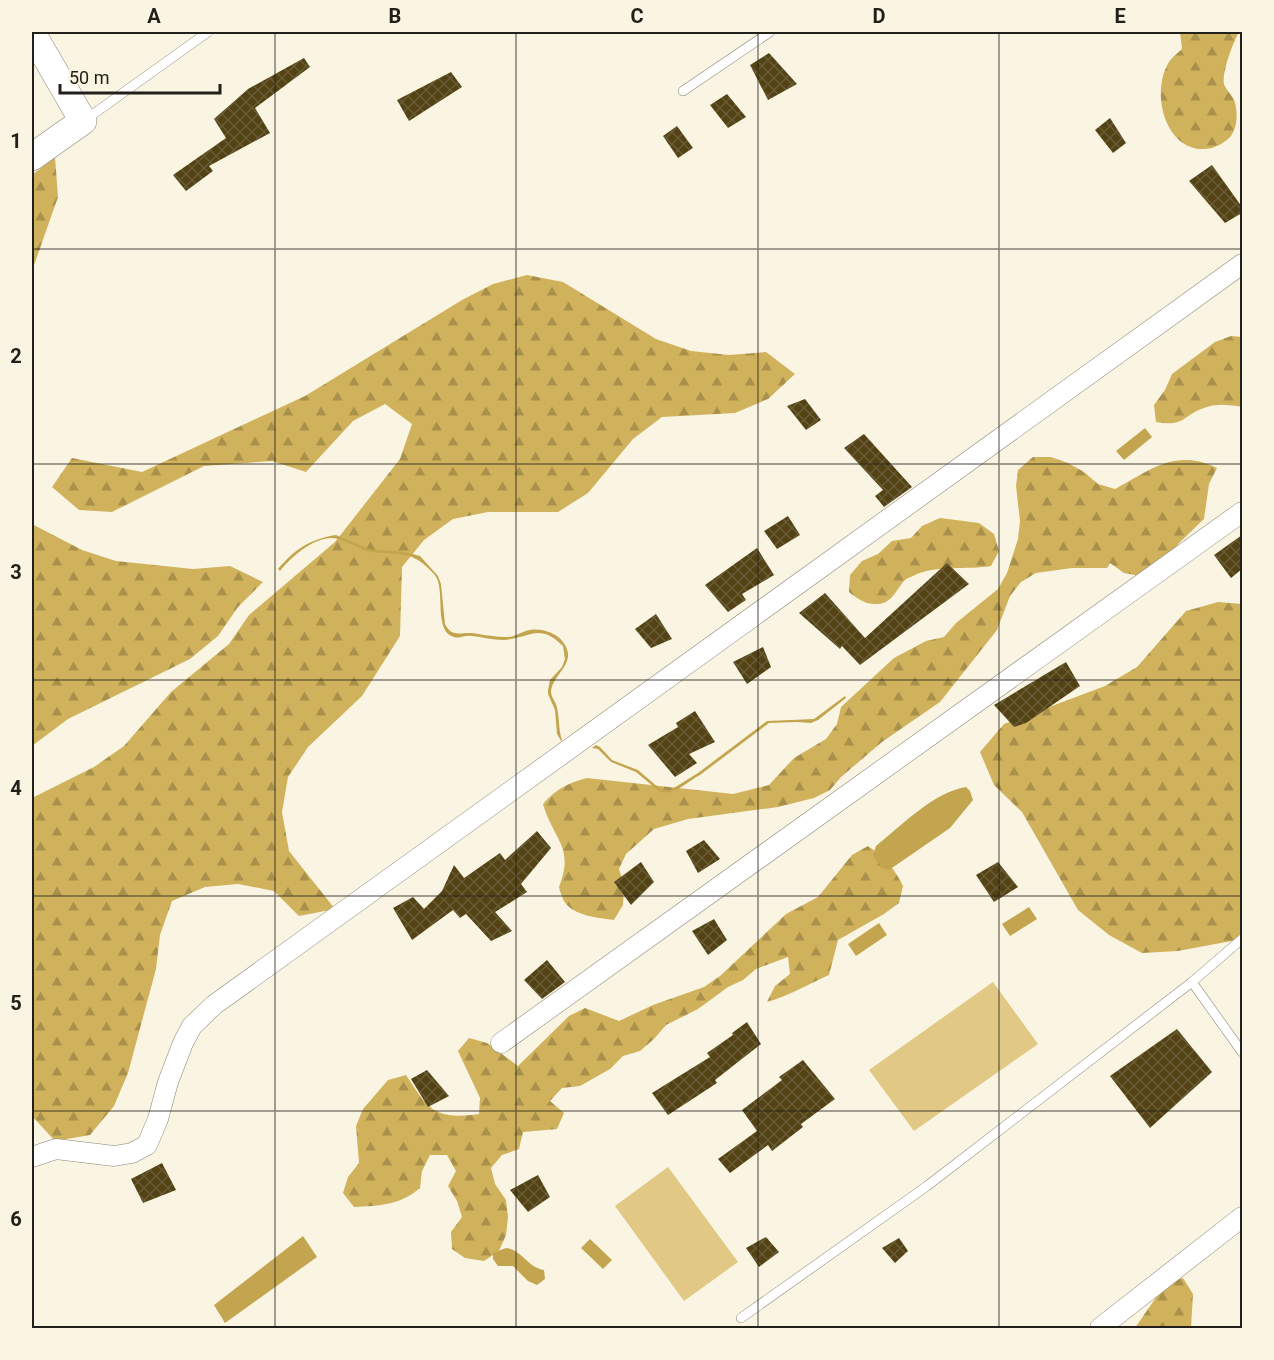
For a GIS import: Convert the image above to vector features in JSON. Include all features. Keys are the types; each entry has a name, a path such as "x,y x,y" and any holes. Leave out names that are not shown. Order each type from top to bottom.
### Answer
{"street":[{"path":"32,33 83,121 32,158"},
{"path":"32,1157 56,1149 114,1156 132,1153 147,1145 183,1043 192,1026 214,1005 1242,264"},
{"path":"501,1043 1242,512"},
{"path":"1100,1329 1242,1217"}],"lane":[{"path":"83,121 208,32"},
{"path":"683,92 770,32"},
{"path":"741,1318 927,1186 1192,982 1242,939"},
{"path":"1192,982 1242,1052"}],"green space":[{"path":"1180,32 1239,32 1228,57 1224,78 1224,84 1235,104 1236,123 1229,138 1212,148 1196,148 1183,143 1173,134 1166,121 1162,106 1163,75 1170,60 1182,49"},
{"path":"55,157 58,197 32,271 32,175"},
{"path":"527,275 563,282 656,339 691,351 729,355 766,352 795,374 768,399 735,413 662,417 633,439 588,493 558,512 488,512 453,519 424,540 402,567 400,636 362,696 308,747 288,777 282,812 289,851 335,909 299,916 274,891 238,884 205,887 172,901 160,935 156,969 128,1073 114,1106 90,1135 55,1141 32,1116 32,798 94,767 124,746 171,692 229,644 249,615 335,542 400,459 412,424 385,404 353,421 306,472 272,461 204,466 112,512 79,510 52,487 72,458 142,472 305,396 462,300 493,284"},
{"path":"1231,336 1242,337 1242,407 1214,405 1197,411 1178,422 1156,422 1154,405 1165,390 1172,374 1215,342"},
{"path":"1033,457 1051,457 1068,463 1084,472 1098,484 1115,489 1152,469 1176,461 1202,462 1217,468 1209,484 1204,519 1178,544 1169,559 1140,576 1124,573 1110,563 1107,568 1072,568 1036,573 1021,582 1010,596 997,630 940,702 882,742 841,777 830,790 814,798 778,807 688,819 654,829 626,854 619,869 624,886 623,905 614,920 580,913 568,906 559,887 565,862 564,852 543,804 553,794 563,787 587,778 733,794 769,785 794,758 826,739 837,724 841,707 894,658 926,641 944,637 956,623 998,589 1007,573 1018,539 1020,521 1016,486 1018,470"},
{"path":"940,518 979,523 994,534 999,551 991,566 944,569 917,574 905,580 887,601 878,604 866,602 849,592 850,575 862,561 878,554 892,541 911,538 922,526"},
{"path":"32,524 82,550 116,561 193,569 230,566 263,582 238,607 218,636 190,659 68,719 32,746"},
{"path":"1218,602 1242,604 1242,939 1178,951 1142,953 1109,935 1078,910 1022,812 994,785 980,752 1004,724 1105,686 1137,667 1186,611"},
{"path":"868,846 884,859 900,880 903,886 899,903 838,940 829,975 767,1002 775,986 790,974 788,957 756,969 698,1009 666,1025 640,1051 623,1056 610,1069 580,1086 562,1088 550,1101 564,1113 557,1129 523,1132 519,1149 502,1155 491,1168 495,1184 506,1200 508,1217 506,1235 499,1251 484,1261 465,1258 452,1249 451,1232 462,1217 457,1201 448,1186 456,1171 447,1155 430,1155 422,1171 420,1188 397,1201 354,1207 343,1193 348,1177 359,1163 356,1126 363,1109 388,1080 406,1075 427,1104 442,1114 479,1114 480,1098 458,1051 469,1038 487,1043 518,1066 569,1016 585,1008 619,1021 653,1005 704,987 720,976 786,914 818,897 852,855"},
{"path":"1183,1278 1193,1294 1191,1328 1135,1328 1166,1283"}],"shaded area":[{"path":"1145,428 1152,437 1124,460 1116,451"},
{"path":"336,535 369,549 405,552 420,556 438,576 441,584 445,624 453,633 509,637 539,630 553,634 560,639 567,649 568,656 551,692 556,704 562,740 557,734 555,710 548,690 550,680 562,667 565,659 563,646 555,639 541,633 495,640 470,636 458,638 447,633 441,618 438,580 426,566 406,555 363,550 342,540 330,538 306,547 280,571 278,569 304,546 318,539"},
{"path":"845,696 846,698 811,723 769,723 700,775 671,792 660,792 636,772 611,762 598,749 592,748 596,745 600,747 612,760 638,770 659,788 669,791 698,773 767,721 814,719"},
{"path":"966,787 973,800 950,828 889,870 882,868 873,856 876,846 930,803 954,790"},
{"path":"1029,907 1037,919 1010,936 1002,924"},
{"path":"879,923 887,935 856,956 848,944"},
{"path":"993,982 1038,1044 914,1131 869,1070"},
{"path":"668,1167 738,1262 684,1301 615,1206"},
{"path":"303,1236 317,1257 225,1323 214,1305"},
{"path":"590,1239 612,1260 603,1269 581,1248"},
{"path":"506,1248 512,1249 538,1269 544,1270 545,1279 537,1285 528,1281 513,1266 498,1266 493,1259 493,1253"}],"building":[{"path":"769,53 797,84 768,100 750,65"},
{"path":"304,58 310,67 255,108 270,133 209,166 213,171 186,191 173,175 226,138 214,119 248,89"},
{"path":"451,72 462,87 409,121 397,100"},
{"path":"727,94 746,117 728,128 710,105"},
{"path":"1110,118 1126,143 1113,153 1095,130"},
{"path":"677,126 693,148 678,158 663,136"},
{"path":"1212,165 1242,207 1242,213 1225,223 1189,181"},
{"path":"805,399 821,420 806,430 787,406"},
{"path":"864,434 912,487 884,507 875,496 883,490 844,448"},
{"path":"788,516 800,535 777,549 764,531"},
{"path":"1242,535 1242,569 1231,578 1214,555"},
{"path":"757,548 774,575 742,594 746,600 728,612 705,585"},
{"path":"947,563 969,584 860,665 842,646 840,649 799,613 825,593 865,638"},
{"path":"656,614 672,639 651,648 635,629"},
{"path":"763,647 771,667 747,684 733,662"},
{"path":"1066,662 1080,686 1026,723 1014,727 994,705"},
{"path":"695,711 715,742 689,754 697,763 675,777 648,745 678,727 676,723"},
{"path":"537,831 551,848 521,884 527,892 495,912 512,931 491,941 466,914 460,918 453,910 412,940 393,908 413,897 424,909 442,891 454,865 464,878 500,853 505,860"},
{"path":"704,840 720,859 698,873 686,851"},
{"path":"641,862 654,882 631,905 614,882"},
{"path":"998,862 1018,887 994,902 976,875"},
{"path":"714,919 727,940 708,955 692,931"},
{"path":"547,960 565,982 542,999 524,980"},
{"path":"747,1022 761,1044 715,1080 717,1083 668,1115 652,1093 710,1057 707,1053"},
{"path":"1177,1029 1212,1072 1150,1128 1110,1076"},
{"path":"803,1060 835,1099 801,1124 803,1127 772,1151 768,1145 730,1173 718,1159 757,1131 742,1110 782,1080 779,1077"},
{"path":"427,1070 449,1096 428,1107 411,1079"},
{"path":"162,1163 176,1190 143,1203 131,1179"},
{"path":"538,1175 550,1197 528,1212 510,1190"},
{"path":"766,1237 779,1252 759,1267 746,1248"},
{"path":"899,1238 908,1251 895,1263 882,1248"}]}
